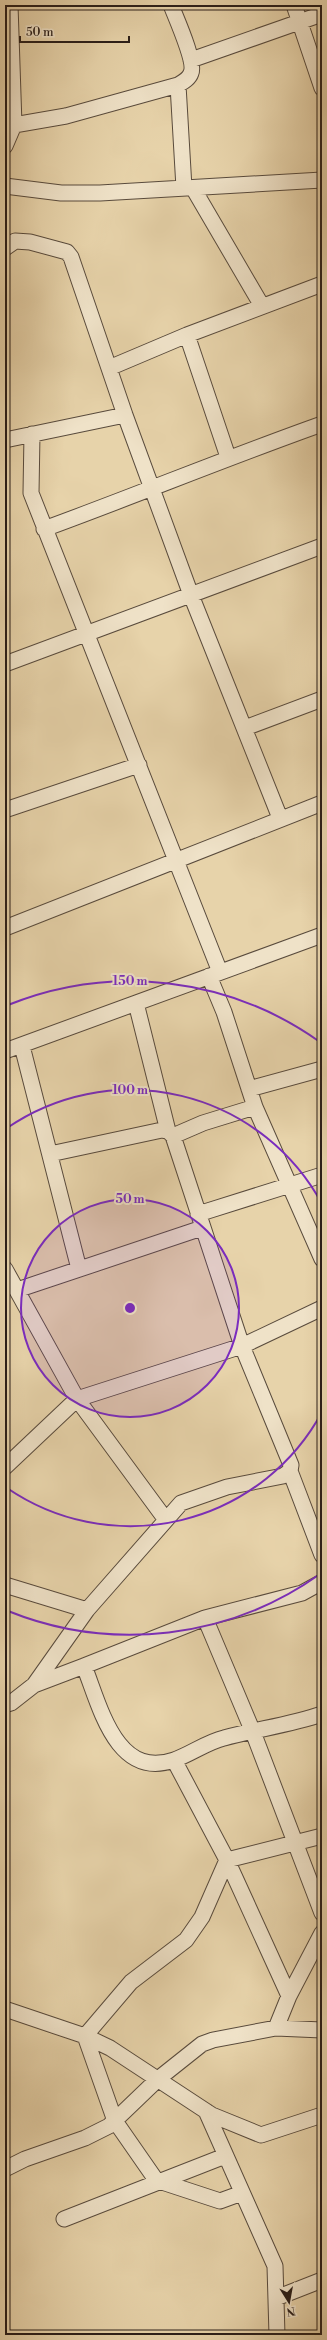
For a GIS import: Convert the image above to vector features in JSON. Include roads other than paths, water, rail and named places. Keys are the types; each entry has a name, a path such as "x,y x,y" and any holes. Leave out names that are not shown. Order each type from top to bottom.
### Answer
{"street":[{"path":"5,146 10,124 10,5"},
{"path":"10,124 66,116 178,85 186,81 192,72 191,60 171,5"},
{"path":"294,5 322,88"},
{"path":"191,60 322,14"},
{"path":"178,85 189,188 262,306"},
{"path":"5,186 60,193 189,188 322,180"},
{"path":"5,248 15,241 30,242 67,252 71,257 125,415 191,595 280,818"},
{"path":"109,368 187,335 322,284"},
{"path":"187,335 228,458"},
{"path":"5,440 125,415"},
{"path":"44,528 152,490 228,458 322,424"},
{"path":"32,434 31,493 88,633 176,859 214,974 224,1012 255,1107 290,1183 322,1259"},
{"path":"5,664 322,546"},
{"path":"245,728 322,700"},
{"path":"5,810 140,765"},
{"path":"5,928 176,859 322,803"},
{"path":"5,1051 322,934"},
{"path":"136,1003 171,1133 242,1346 291,1465 290,1472 322,1555"},
{"path":"22,1046 79,1269"},
{"path":"249,1089 322,1069"},
{"path":"50,1154 162,1130 171,1133 255,1107"},
{"path":"17,1290 79,1269 200,1221 290,1183 322,1175"},
{"path":"5,1268 77,1399 166,1520"},
{"path":"5,1467 77,1399 242,1346 322,1308"},
{"path":"5,1705 11,1703 34,1685 88,1610 181,1503 227,1487 283,1476 290,1472"},
{"path":"34,1685 205,1618 302,1594 322,1582"},
{"path":"5,1585 88,1610"},
{"path":"205,1618 253,1732 293,1841 322,1914"},
{"path":"84,1666 110,1731 122,1748 143,1763 157,1764 174,1760 223,1738 253,1732 322,1714"},
{"path":"174,1760 227,1860 289,1996"},
{"path":"227,1860 265,1851 293,1841 322,1836"},
{"path":"85,2036 131,1982 186,1940 202,1917 227,1860"},
{"path":"276,2028 289,1996 322,1933"},
{"path":"5,2010 85,2036 110,2048 206,2111 261,2134 299,2124 322,2115"},
{"path":"5,2169 25,2159 85,2138 109,2126 158,2079 202,2044 213,2040 276,2028 322,2030"},
{"path":"85,2036 115,2120 156,2180 220,2201 242,2192"},
{"path":"206,2111 275,2266 277,2335"},
{"path":"64,2219 225,2156"},
{"path":"276,2298 322,2280"}]}
